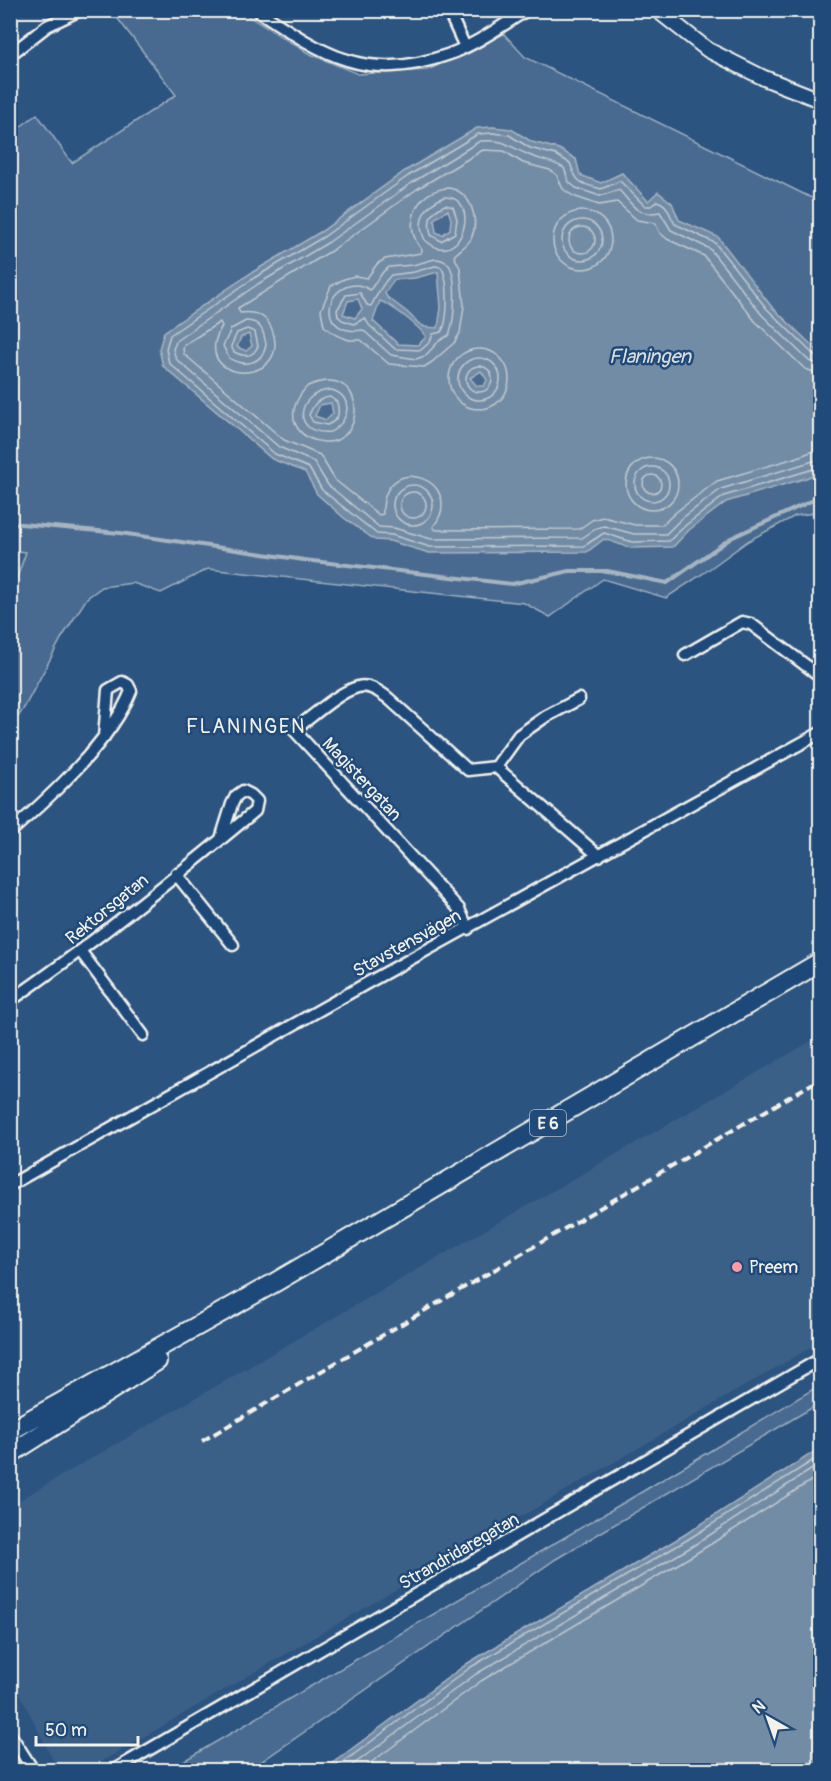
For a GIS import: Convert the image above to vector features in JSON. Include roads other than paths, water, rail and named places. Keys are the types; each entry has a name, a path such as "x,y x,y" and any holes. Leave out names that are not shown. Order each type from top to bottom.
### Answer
{"highway":[{"name":"E 6","path":"10,1431 274,1283 820,962"},
{"name":"E 6","path":"10,1454 99,1399 274,1283"},
{"path":"10,1426 60,1402"}],"street":[{"path":"10,54 47,26 80,10"},
{"path":"257,10 306,42 344,60 376,67 401,67 449,55 527,10"},
{"path":"448,10 465,46"},
{"path":"657,10 708,51 764,78 820,100"},
{"path":"685,656 742,622 751,624 820,676"},
{"name":"Magistergatan","path":"468,929 459,909 294,730 334,699 359,687 375,688 468,770 496,767"},
{"path":"579,699 545,717 519,735 496,767 599,856"},
{"name":"Stavstensvägen","path":"12,1180 820,733"},
{"path":"10,832 72,774 104,736"},
{"name":"Rektorsgatan","path":"10,1001 81,951 221,839"},
{"path":"177,874 233,945"},
{"path":"81,951 143,1035"},
{"name":"Strandridaregatan","path":"114,1770 820,1359"},
{"path":"10,1734 33,1770"}],"water":[{"name":"Flaningen","path":"477,128 511,129 532,142 559,149 576,159 580,175 601,183 622,173 648,201 658,192 672,203 679,220 718,237 771,306 820,353 820,472 726,502 689,530 673,547 631,548 604,539 587,552 429,553 390,541 375,540 344,518 317,494 305,472 272,459 163,366 159,349 164,332 251,273 322,231 405,171","holes":["448,210 451,219 450,229 442,235 436,232 434,219","438,272 441,307 438,328 425,327 418,323 387,297 385,293 394,280","358,299 362,309 355,318 343,314 348,301","380,301 405,317 426,337 418,345 398,344 373,321","249,334 252,346 246,351 237,347 241,337","481,371 487,380 484,386 477,386 470,378","331,403 333,414 326,420 315,416 320,405"]},
{"path":"820,1448 820,1770 323,1770 468,1663 684,1535"}],"waterway":[{"path":"10,523 120,533 304,560 512,584 570,571 607,571 667,583 731,538 820,497"}],"railway":[{"path":"202,1441 820,1079"}],"place":[{"name":"Preem","path":"737,1267"}],"district":[{"name":"FLANINGEN","path":"246,726"}]}
